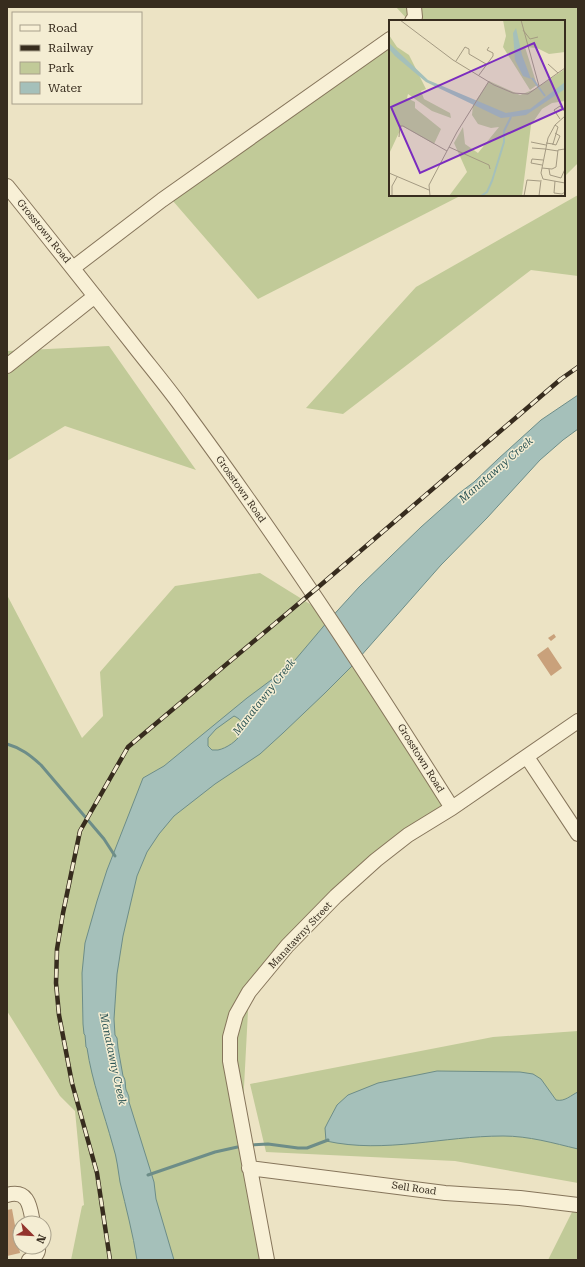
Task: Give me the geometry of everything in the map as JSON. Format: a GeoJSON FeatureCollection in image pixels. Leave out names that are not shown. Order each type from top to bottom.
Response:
{"type":"FeatureCollection","features":[{"type":"Feature","properties":{"kind":"street"},"geometry":{"type":"LineString","coordinates":[[413,20],[415,17],[414,7]]}},
{"type":"Feature","properties":{"kind":"street"},"geometry":{"type":"LineString","coordinates":[[73,268],[162,200],[389,41]]}},
{"type":"Feature","properties":{"kind":"street","name":"Grosstown Road"},"geometry":{"type":"LineString","coordinates":[[7,186],[180,404],[218,457],[365,671],[452,808]]}},
{"type":"Feature","properties":{"kind":"street"},"geometry":{"type":"LineString","coordinates":[[7,366],[95,296]]}},
{"type":"Feature","properties":{"kind":"street","name":"Manatawny Street"},"geometry":{"type":"LineString","coordinates":[[267,1260],[230,1061],[230,1037],[236,1015],[249,992],[288,946],[342,891],[376,860],[408,835],[452,808],[578,721]]}},
{"type":"Feature","properties":{"kind":"street"},"geometry":{"type":"LineString","coordinates":[[527,757],[578,834]]}},
{"type":"Feature","properties":{"kind":"street","name":"Sell Road"},"geometry":{"type":"LineString","coordinates":[[249,1168],[384,1184],[445,1193],[520,1198],[578,1205]]}},
{"type":"Feature","properties":{"kind":"street"},"geometry":{"type":"LineString","coordinates":[[7,1195],[13,1193],[22,1195],[27,1199],[32,1215]]}},
{"type":"Feature","properties":{"kind":"green space"},"geometry":{"type":"Polygon","coordinates":[[[396,7],[578,7],[578,163],[565,176],[565,20],[408,20],[396,7]]]}},
{"type":"Feature","properties":{"kind":"green space"},"geometry":{"type":"Polygon","coordinates":[[[389,37],[389,196],[460,196],[258,299],[166,193],[389,37]]]}},
{"type":"Feature","properties":{"kind":"green space"},"geometry":{"type":"Polygon","coordinates":[[[578,195],[578,276],[531,270],[343,414],[306,408],[416,287],[578,195]]]}},
{"type":"Feature","properties":{"kind":"green space"},"geometry":{"type":"Polygon","coordinates":[[[109,346],[196,470],[65,426],[7,461],[7,351],[109,346]]]}},
{"type":"Feature","properties":{"kind":"green space"},"geometry":{"type":"Polygon","coordinates":[[[260,573],[326,614],[452,808],[336,896],[249,992],[242,1125],[265,1260],[71,1260],[82,1206],[84,1205],[75,1111],[60,1096],[7,1011],[7,595],[82,738],[103,716],[100,672],[175,586],[260,573]]]}},
{"type":"Feature","properties":{"kind":"green space"},"geometry":{"type":"Polygon","coordinates":[[[578,1031],[578,1183],[455,1161],[266,1152],[250,1084],[493,1037],[578,1031]]]}},
{"type":"Feature","properties":{"kind":"green space"},"geometry":{"type":"Polygon","coordinates":[[[578,1200],[578,1260],[548,1260],[578,1200]]]}},
{"type":"Feature","properties":{"kind":"water","name":"Manatawny Creek"},"geometry":{"type":"Polygon","coordinates":[[[578,395],[578,429],[540,460],[487,518],[441,565],[352,666],[325,693],[260,754],[215,784],[174,816],[159,834],[147,852],[137,876],[123,936],[117,974],[114,1019],[115,1035],[117,1038],[129,1102],[154,1182],[156,1199],[174,1260],[137,1260],[120,1182],[116,1155],[95,1085],[86,1047],[83,1024],[82,973],[85,943],[97,901],[107,870],[143,778],[164,766],[247,698],[290,666],[359,587],[421,527],[458,494],[474,482],[541,420],[578,395]],[[234,716],[216,729],[208,738],[208,746],[212,750],[218,750],[235,741],[243,730],[243,725],[240,720],[234,716]]]}},
{"type":"Feature","properties":{"kind":"water"},"geometry":{"type":"Polygon","coordinates":[[[437,1071],[520,1072],[533,1074],[541,1079],[556,1100],[565,1099],[578,1092],[578,1149],[550,1142],[513,1136],[481,1137],[370,1146],[348,1145],[326,1141],[325,1128],[337,1105],[348,1095],[378,1083],[437,1071]]]}},
{"type":"Feature","properties":{"kind":"building"},"geometry":{"type":"Polygon","coordinates":[[[554,634],[556,637],[551,641],[548,638],[554,634]]]}},
{"type":"Feature","properties":{"kind":"building"},"geometry":{"type":"Polygon","coordinates":[[[548,647],[562,668],[551,676],[537,655],[548,647]]]}},
{"type":"Feature","properties":{"kind":"building"},"geometry":{"type":"Polygon","coordinates":[[[12,1209],[13,1215],[12,1255],[7,1256],[7,1210],[12,1209]]]}},
{"type":"Feature","properties":{"kind":"waterway"},"geometry":{"type":"LineString","coordinates":[[7,744],[25,752],[41,765],[104,839],[115,856]]}},
{"type":"Feature","properties":{"kind":"waterway"},"geometry":{"type":"LineString","coordinates":[[249,1145],[268,1144],[307,1148],[328,1140]]}},
{"type":"Feature","properties":{"kind":"waterway"},"geometry":{"type":"LineString","coordinates":[[148,1175],[215,1152],[242,1146]]}},
{"type":"Feature","properties":{"kind":"railway"},"geometry":{"type":"LineString","coordinates":[[110,1260],[97,1173],[72,1083],[59,1015],[56,983],[57,949],[80,831],[128,747],[316,589],[561,379],[578,367]]}}]}
